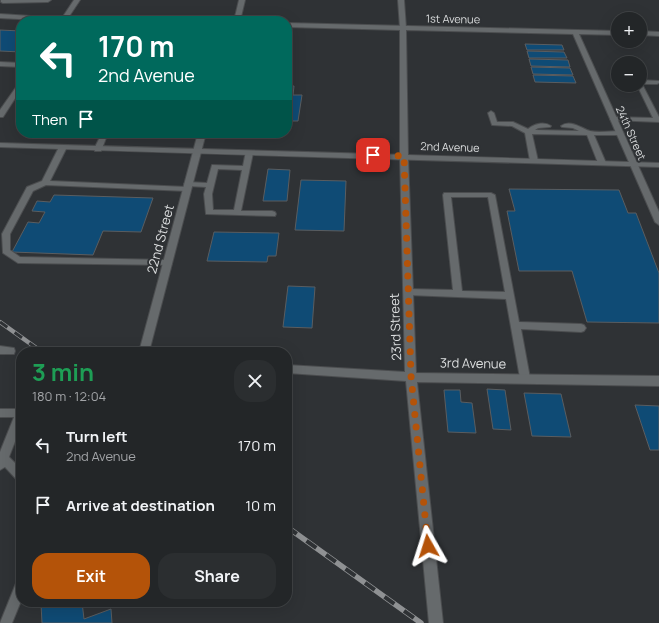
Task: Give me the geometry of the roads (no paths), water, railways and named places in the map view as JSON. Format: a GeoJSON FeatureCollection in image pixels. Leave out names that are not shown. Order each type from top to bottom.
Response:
{"type":"FeatureCollection","features":[{"type":"Feature","properties":{"kind":"street"},"geometry":{"type":"LineString","coordinates":[[66,16],[77,0]]}},
{"type":"Feature","properties":{"kind":"street"},"geometry":{"type":"LineString","coordinates":[[0,16],[16,17]]}},
{"type":"Feature","properties":{"kind":"street","name":"1st Avenue"},"geometry":{"type":"LineString","coordinates":[[292,25],[611,33]]}},
{"type":"Feature","properties":{"kind":"street","name":"23rd Street"},"geometry":{"type":"LineString","coordinates":[[403,28],[404,156],[411,376],[436,623]]}},
{"type":"Feature","properties":{"kind":"street","name":"24th Street"},"geometry":{"type":"LineString","coordinates":[[575,32],[659,222]]}},
{"type":"Feature","properties":{"kind":"street"},"geometry":{"type":"LineString","coordinates":[[647,33],[659,34]]}},
{"type":"Feature","properties":{"kind":"street"},"geometry":{"type":"LineString","coordinates":[[0,115],[16,91]]}},
{"type":"Feature","properties":{"kind":"street","name":"22nd Street"},"geometry":{"type":"LineString","coordinates":[[145,347],[200,138]]}},
{"type":"Feature","properties":{"kind":"street","name":"2nd Avenue"},"geometry":{"type":"LineString","coordinates":[[0,146],[404,156],[659,165]]}},
{"type":"Feature","properties":{"kind":"street","name":"3rd Avenue"},"geometry":{"type":"LineString","coordinates":[[292,369],[411,376],[659,381]]}},
{"type":"Feature","properties":{"kind":"lane"},"geometry":{"type":"LineString","coordinates":[[2,2],[48,0]]}},
{"type":"Feature","properties":{"kind":"lane"},"geometry":{"type":"LineString","coordinates":[[238,16],[242,0]]}},
{"type":"Feature","properties":{"kind":"lane"},"geometry":{"type":"LineString","coordinates":[[401,0],[403,28]]}},
{"type":"Feature","properties":{"kind":"lane"},"geometry":{"type":"LineString","coordinates":[[0,64],[16,65]]}},
{"type":"Feature","properties":{"kind":"lane"},"geometry":{"type":"LineString","coordinates":[[647,82],[657,82]]}},
{"type":"Feature","properties":{"kind":"lane"},"geometry":{"type":"LineString","coordinates":[[613,119],[658,122],[643,92]]}},
{"type":"Feature","properties":{"kind":"lane"},"geometry":{"type":"LineString","coordinates":[[491,113],[494,124],[513,124],[528,132],[619,133]]}},
{"type":"Feature","properties":{"kind":"lane"},"geometry":{"type":"LineString","coordinates":[[528,132],[536,126],[548,126]]}},
{"type":"Feature","properties":{"kind":"lane"},"geometry":{"type":"LineString","coordinates":[[564,126],[574,126],[590,133],[602,164]]}},
{"type":"Feature","properties":{"kind":"lane"},"geometry":{"type":"LineString","coordinates":[[528,132],[534,161]]}},
{"type":"Feature","properties":{"kind":"lane"},"geometry":{"type":"LineString","coordinates":[[98,149],[103,138]]}},
{"type":"Feature","properties":{"kind":"lane"},"geometry":{"type":"LineString","coordinates":[[45,183],[63,148]]}},
{"type":"Feature","properties":{"kind":"lane"},"geometry":{"type":"LineString","coordinates":[[237,213],[249,153]]}},
{"type":"Feature","properties":{"kind":"lane"},"geometry":{"type":"LineString","coordinates":[[246,168],[215,167],[209,212],[272,214]]}},
{"type":"Feature","properties":{"kind":"lane"},"geometry":{"type":"LineString","coordinates":[[234,181],[243,182]]}},
{"type":"Feature","properties":{"kind":"lane"},"geometry":{"type":"LineString","coordinates":[[168,263],[18,260],[6,251],[6,234],[30,189],[45,183],[187,187],[213,182]]}},
{"type":"Feature","properties":{"kind":"lane"},"geometry":{"type":"LineString","coordinates":[[232,195],[240,195]]}},
{"type":"Feature","properties":{"kind":"lane"},"geometry":{"type":"LineString","coordinates":[[458,294],[447,195],[491,195],[525,378]]}},
{"type":"Feature","properties":{"kind":"lane"},"geometry":{"type":"LineString","coordinates":[[408,292],[510,296]]}},
{"type":"Feature","properties":{"kind":"lane"},"geometry":{"type":"LineString","coordinates":[[515,325],[581,328]]}},
{"type":"Feature","properties":{"kind":"lane"},"geometry":{"type":"LineString","coordinates":[[0,413],[16,413]]}},
{"type":"Feature","properties":{"kind":"lane"},"geometry":{"type":"LineString","coordinates":[[16,425],[1,461],[16,472]]}},
{"type":"Feature","properties":{"kind":"lane"},"geometry":{"type":"LineString","coordinates":[[6,623],[16,598]]}},
{"type":"Feature","properties":{"kind":"railway"},"geometry":{"type":"LineString","coordinates":[[0,322],[35,347]]}},
{"type":"Feature","properties":{"kind":"railway"},"geometry":{"type":"LineString","coordinates":[[292,531],[421,623]]}}]}
